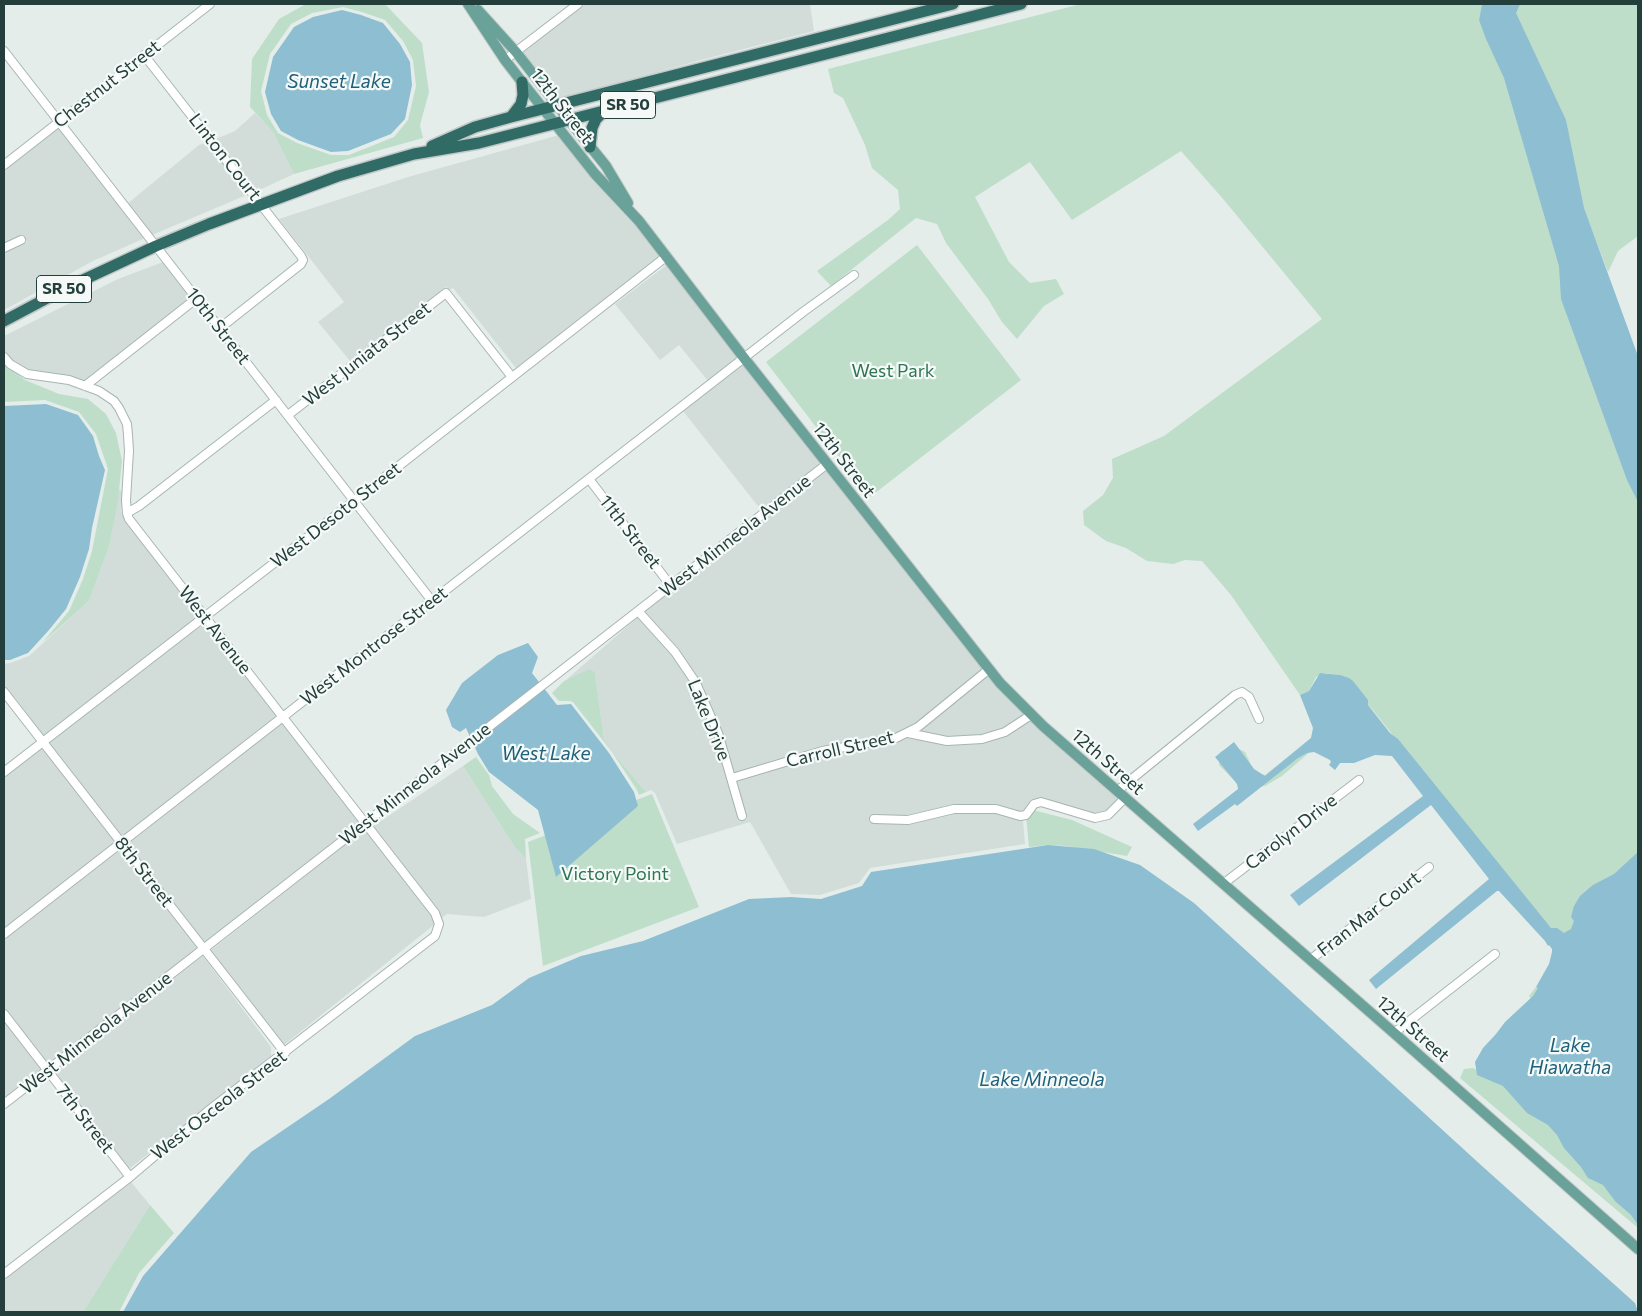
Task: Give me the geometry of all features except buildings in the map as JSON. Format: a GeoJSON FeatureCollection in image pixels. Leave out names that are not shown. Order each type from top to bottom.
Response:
{"type":"FeatureCollection","features":[{"type":"Feature","properties":{"kind":"highway","name":"SR 50"},"geometry":{"type":"LineString","coordinates":[[414,154],[475,128],[953,4]]}},
{"type":"Feature","properties":{"kind":"highway","name":"SR 50"},"geometry":{"type":"LineString","coordinates":[[4,321],[63,290],[156,246],[262,203],[338,176],[414,154],[479,143],[1021,4]]}},
{"type":"Feature","properties":{"kind":"highway"},"geometry":{"type":"LineString","coordinates":[[511,118],[521,104],[523,95],[522,82]]}},
{"type":"Feature","properties":{"kind":"highway"},"geometry":{"type":"LineString","coordinates":[[590,147],[592,128],[596,119],[604,111]]}},
{"type":"Feature","properties":{"kind":"main road","name":"12th Street"},"geometry":{"type":"LineString","coordinates":[[468,4],[505,60],[543,110],[595,174],[639,221],[667,256],[744,358],[988,670],[1032,715],[1638,1249]]}},
{"type":"Feature","properties":{"kind":"main road","name":"12th Street"},"geometry":{"type":"LineString","coordinates":[[472,4],[516,52],[606,166],[639,221]]}},
{"type":"Feature","properties":{"kind":"street","name":"Chestnut Street"},"geometry":{"type":"LineString","coordinates":[[4,165],[210,4]]}},
{"type":"Feature","properties":{"kind":"street"},"geometry":{"type":"LineString","coordinates":[[505,60],[578,4]]}},
{"type":"Feature","properties":{"kind":"street","name":"10th Street"},"geometry":{"type":"LineString","coordinates":[[4,52],[432,601]]}},
{"type":"Feature","properties":{"kind":"street","name":"Linton Court"},"geometry":{"type":"LineString","coordinates":[[144,54],[302,256],[301,264],[220,328]]}},
{"type":"Feature","properties":{"kind":"street"},"geometry":{"type":"LineString","coordinates":[[595,174],[606,166]]}},
{"type":"Feature","properties":{"kind":"street"},"geometry":{"type":"LineString","coordinates":[[4,248],[21,240]]}},
{"type":"Feature","properties":{"kind":"street","name":"West Desoto Street"},"geometry":{"type":"LineString","coordinates":[[4,772],[667,256]]}},
{"type":"Feature","properties":{"kind":"street","name":"West Montrose Street"},"geometry":{"type":"LineString","coordinates":[[4,934],[803,312],[854,275]]}},
{"type":"Feature","properties":{"kind":"street","name":"West Juniata Street"},"geometry":{"type":"LineString","coordinates":[[288,415],[446,292],[512,377]]}},
{"type":"Feature","properties":{"kind":"street"},"geometry":{"type":"LineString","coordinates":[[85,386],[197,298]]}},
{"type":"Feature","properties":{"kind":"street"},"geometry":{"type":"LineString","coordinates":[[4,357],[10,364],[27,374],[69,380],[106,394],[114,401],[127,424],[129,450],[126,490],[127,513]]}},
{"type":"Feature","properties":{"kind":"street","name":"West Juniata Street"},"geometry":{"type":"LineString","coordinates":[[127,513],[139,506],[276,400]]}},
{"type":"Feature","properties":{"kind":"street","name":"West Minneola Avenue"},"geometry":{"type":"LineString","coordinates":[[4,1104],[827,464]]}},
{"type":"Feature","properties":{"kind":"street","name":"11th Street"},"geometry":{"type":"LineString","coordinates":[[589,479],[671,586]]}},
{"type":"Feature","properties":{"kind":"street","name":"West Avenue"},"geometry":{"type":"LineString","coordinates":[[127,513],[136,528],[436,913],[439,924],[435,936]]}},
{"type":"Feature","properties":{"kind":"street","name":"Lake Drive"},"geometry":{"type":"LineString","coordinates":[[638,611],[675,652],[696,682],[718,733],[742,816]]}},
{"type":"Feature","properties":{"kind":"street","name":"Carroll Street"},"geometry":{"type":"LineString","coordinates":[[732,778],[822,751],[885,741],[908,733],[988,670]]}},
{"type":"Feature","properties":{"kind":"street","name":"8th Street"},"geometry":{"type":"LineString","coordinates":[[4,692],[285,1053]]}},
{"type":"Feature","properties":{"kind":"street"},"geometry":{"type":"LineString","coordinates":[[874,819],[908,820],[954,809],[996,809],[1020,816],[1026,815],[1034,804],[1041,802],[1095,818],[1108,815],[1121,794],[1235,695],[1242,692],[1249,697],[1259,719]]}},
{"type":"Feature","properties":{"kind":"street"},"geometry":{"type":"LineString","coordinates":[[908,733],[947,741],[982,739],[1005,732],[1032,715]]}},
{"type":"Feature","properties":{"kind":"street","name":"Carolyn Drive"},"geometry":{"type":"LineString","coordinates":[[1223,884],[1358,780]]}},
{"type":"Feature","properties":{"kind":"street","name":"Fran Mar Court"},"geometry":{"type":"LineString","coordinates":[[1310,960],[1429,867]]}},
{"type":"Feature","properties":{"kind":"street","name":"West Osceola Street"},"geometry":{"type":"LineString","coordinates":[[4,1274],[130,1177],[208,1111],[435,936]]}},
{"type":"Feature","properties":{"kind":"street"},"geometry":{"type":"LineString","coordinates":[[1394,1033],[1495,954]]}},
{"type":"Feature","properties":{"kind":"street","name":"7th Street"},"geometry":{"type":"LineString","coordinates":[[4,1014],[130,1177]]}},
{"type":"Feature","properties":{"kind":"shaded area"},"geometry":{"type":"Polygon","coordinates":[[[585,4],[810,4],[814,31],[701,60],[559,100],[522,53],[585,4]]]}},
{"type":"Feature","properties":{"kind":"shaded area"},"geometry":{"type":"Polygon","coordinates":[[[255,113],[273,132],[294,174],[257,191],[216,139],[235,131],[255,113]]]}},
{"type":"Feature","properties":{"kind":"shaded area"},"geometry":{"type":"Polygon","coordinates":[[[58,128],[145,238],[93,261],[4,310],[4,253],[27,242],[22,235],[4,243],[4,171],[58,128]]]}},
{"type":"Feature","properties":{"kind":"shaded area"},"geometry":{"type":"Polygon","coordinates":[[[559,135],[636,223],[661,255],[516,368],[453,288],[449,290],[446,287],[350,361],[318,322],[344,302],[279,219],[408,177],[559,135]]]}},
{"type":"Feature","properties":{"kind":"shaded area"},"geometry":{"type":"Polygon","coordinates":[[[208,142],[249,194],[152,235],[127,204],[199,145],[208,142]]]}},
{"type":"Feature","properties":{"kind":"shaded area"},"geometry":{"type":"Polygon","coordinates":[[[163,262],[191,298],[84,381],[69,376],[28,370],[13,361],[4,351],[4,336],[118,279],[163,262]]]}},
{"type":"Feature","properties":{"kind":"shaded area"},"geometry":{"type":"Polygon","coordinates":[[[668,264],[738,357],[708,381],[679,345],[660,360],[615,304],[668,264]]]}},
{"type":"Feature","properties":{"kind":"shaded area"},"geometry":{"type":"Polygon","coordinates":[[[743,364],[821,463],[761,510],[683,411],[743,364]]]}},
{"type":"Feature","properties":{"kind":"shaded area"},"geometry":{"type":"Polygon","coordinates":[[[826,470],[982,669],[916,723],[894,734],[820,746],[734,773],[722,732],[699,681],[679,649],[644,612],[826,470]]]}},
{"type":"Feature","properties":{"kind":"shaded area"},"geometry":{"type":"Polygon","coordinates":[[[119,489],[122,492],[121,511],[126,521],[199,616],[43,736],[17,700],[4,687],[4,664],[29,656],[89,601],[109,547],[119,489]]]}},
{"type":"Feature","properties":{"kind":"shaded area"},"geometry":{"type":"Polygon","coordinates":[[[638,617],[672,654],[692,684],[714,734],[739,821],[747,819],[737,781],[823,755],[886,745],[908,738],[947,745],[983,743],[1007,736],[1031,721],[1117,797],[1117,800],[1106,811],[1094,814],[1040,798],[1030,800],[1023,811],[1019,812],[995,804],[953,805],[907,815],[870,815],[870,823],[908,824],[955,813],[996,813],[1023,820],[1025,844],[870,868],[859,883],[820,895],[791,894],[750,822],[677,844],[655,793],[651,790],[646,792],[604,739],[595,673],[566,680],[638,617]]]}},
{"type":"Feature","properties":{"kind":"shaded area"},"geometry":{"type":"Polygon","coordinates":[[[205,623],[277,715],[122,837],[48,743],[205,623]]]}},
{"type":"Feature","properties":{"kind":"shaded area"},"geometry":{"type":"Polygon","coordinates":[[[988,676],[1025,714],[1003,728],[980,735],[947,737],[919,732],[988,676]]]}},
{"type":"Feature","properties":{"kind":"shaded area"},"geometry":{"type":"Polygon","coordinates":[[[282,723],[360,821],[204,943],[128,844],[282,723]]]}},
{"type":"Feature","properties":{"kind":"shaded area"},"geometry":{"type":"Polygon","coordinates":[[[42,747],[116,842],[4,928],[4,777],[42,747]]]}},
{"type":"Feature","properties":{"kind":"shaded area"},"geometry":{"type":"Polygon","coordinates":[[[463,766],[514,846],[526,859],[531,899],[484,917],[447,914],[442,918],[438,910],[372,824],[375,825],[463,766]]]}},
{"type":"Feature","properties":{"kind":"shaded area"},"geometry":{"type":"Polygon","coordinates":[[[366,828],[432,915],[435,924],[284,1045],[210,951],[366,828]]]}},
{"type":"Feature","properties":{"kind":"shaded area"},"geometry":{"type":"Polygon","coordinates":[[[121,849],[198,948],[47,1064],[4,1008],[4,940],[121,849]]]}},
{"type":"Feature","properties":{"kind":"shaded area"},"geometry":{"type":"Polygon","coordinates":[[[203,956],[271,1047],[271,1056],[129,1169],[53,1071],[203,956]]]}},
{"type":"Feature","properties":{"kind":"shaded area"},"geometry":{"type":"Polygon","coordinates":[[[4,1021],[41,1069],[4,1098],[4,1021]]]}},
{"type":"Feature","properties":{"kind":"shaded area"},"geometry":{"type":"Polygon","coordinates":[[[131,1182],[150,1205],[83,1312],[4,1312],[4,1280],[131,1182]]]}},
{"type":"Feature","properties":{"kind":"green space"},"geometry":{"type":"Polygon","coordinates":[[[306,4],[385,4],[422,43],[429,92],[420,125],[423,138],[294,174],[273,132],[250,107],[252,59],[279,19],[306,4]],[[343,7],[312,13],[291,24],[270,54],[261,91],[267,115],[278,133],[297,143],[331,155],[349,155],[394,137],[408,120],[416,86],[413,60],[403,41],[385,20],[343,7]]]}},
{"type":"Feature","properties":{"kind":"green space"},"geometry":{"type":"Polygon","coordinates":[[[1081,4],[1482,4],[1479,20],[1503,59],[1638,458],[1638,879],[1575,934],[1560,935],[1539,918],[1372,709],[1340,675],[1324,673],[1316,677],[1309,691],[1300,695],[1231,595],[1202,561],[1185,560],[1173,564],[1147,561],[1126,548],[1106,541],[1084,525],[1083,511],[1103,495],[1113,478],[1112,459],[1164,436],[1322,319],[1181,151],[1072,220],[1030,162],[975,197],[1009,262],[1030,283],[1056,279],[1064,294],[1044,306],[1017,339],[1002,322],[988,299],[946,243],[937,224],[916,218],[831,286],[817,271],[888,220],[900,209],[898,190],[872,168],[865,145],[843,98],[834,93],[828,69],[1081,4]]]}},
{"type":"Feature","properties":{"kind":"green space"},"geometry":{"type":"Polygon","coordinates":[[[1505,4],[1638,4],[1638,236],[1618,251],[1608,272],[1505,4]]]}},
{"type":"Feature","properties":{"kind":"green space","name":"West Park"},"geometry":{"type":"Polygon","coordinates":[[[917,245],[1021,380],[870,497],[766,362],[917,245]]]}},
{"type":"Feature","properties":{"kind":"green space"},"geometry":{"type":"Polygon","coordinates":[[[4,363],[25,380],[59,394],[88,399],[106,414],[116,433],[122,461],[118,501],[109,547],[89,601],[42,643],[69,611],[83,579],[92,551],[108,469],[96,434],[79,412],[45,400],[4,402],[4,363]]]}},
{"type":"Feature","properties":{"kind":"green space"},"geometry":{"type":"Polygon","coordinates":[[[590,669],[595,673],[604,739],[646,792],[639,795],[612,752],[573,702],[559,701],[552,693],[564,681],[590,669]]]}},
{"type":"Feature","properties":{"kind":"green space"},"geometry":{"type":"Polygon","coordinates":[[[1311,738],[1311,751],[1282,776],[1265,786],[1248,788],[1232,778],[1219,765],[1220,752],[1229,748],[1237,748],[1245,752],[1255,773],[1265,775],[1311,738]]]}},
{"type":"Feature","properties":{"kind":"green space"},"geometry":{"type":"Polygon","coordinates":[[[476,757],[489,775],[492,786],[513,814],[540,833],[525,839],[526,859],[514,846],[463,766],[476,757]]]}},
{"type":"Feature","properties":{"kind":"green space","name":"Victory Point"},"geometry":{"type":"Polygon","coordinates":[[[652,794],[699,907],[543,966],[528,842],[652,794]]]}},
{"type":"Feature","properties":{"kind":"green space"},"geometry":{"type":"Polygon","coordinates":[[[1029,809],[1072,820],[1132,847],[1127,856],[1066,846],[1029,847],[1026,815],[1029,809]]]}},
{"type":"Feature","properties":{"kind":"green space"},"geometry":{"type":"Polygon","coordinates":[[[1536,987],[1543,989],[1638,1211],[1638,1228],[1460,1078],[1464,1069],[1473,1068],[1482,1072],[1534,1004],[1529,996],[1536,987]]]}},
{"type":"Feature","properties":{"kind":"green space"},"geometry":{"type":"Polygon","coordinates":[[[150,1205],[174,1233],[139,1273],[119,1312],[83,1312],[150,1205]]]}},
{"type":"Feature","properties":{"kind":"water"},"geometry":{"type":"Polygon","coordinates":[[[1482,4],[1520,4],[1516,13],[1566,120],[1584,208],[1638,356],[1638,502],[1627,480],[1561,299],[1559,266],[1504,78],[1479,20],[1482,4]]]}},
{"type":"Feature","properties":{"kind":"water","name":"Sunset Lake"},"geometry":{"type":"Polygon","coordinates":[[[342,10],[383,23],[400,44],[410,62],[412,85],[405,119],[391,134],[348,151],[331,152],[298,140],[281,131],[271,114],[265,92],[273,57],[294,27],[313,17],[342,10]]]}},
{"type":"Feature","properties":{"kind":"water"},"geometry":{"type":"Polygon","coordinates":[[[46,404],[78,415],[93,436],[105,470],[89,549],[80,577],[66,609],[28,653],[10,660],[4,660],[4,406],[46,404]]]}},
{"type":"Feature","properties":{"kind":"water","name":"West Lake"},"geometry":{"type":"Polygon","coordinates":[[[528,643],[538,657],[532,673],[557,705],[571,704],[609,753],[634,792],[638,806],[556,877],[538,810],[489,772],[466,728],[460,732],[452,727],[446,710],[462,683],[498,655],[528,643]]]}},
{"type":"Feature","properties":{"kind":"water","name":"Lake Hiawatha"},"geometry":{"type":"Polygon","coordinates":[[[1320,673],[1340,675],[1353,681],[1368,700],[1368,705],[1390,733],[1398,739],[1551,928],[1557,928],[1564,933],[1571,929],[1574,921],[1571,917],[1574,906],[1580,896],[1593,885],[1614,874],[1638,852],[1638,1225],[1631,1215],[1615,1201],[1603,1185],[1588,1178],[1548,1125],[1527,1113],[1503,1086],[1477,1075],[1475,1062],[1483,1048],[1505,1022],[1533,996],[1549,964],[1552,952],[1549,945],[1499,891],[1376,989],[1369,980],[1489,879],[1431,805],[1299,906],[1290,895],[1423,796],[1392,756],[1375,755],[1354,763],[1340,763],[1335,770],[1329,765],[1330,760],[1314,752],[1307,753],[1237,806],[1235,804],[1198,831],[1193,824],[1238,789],[1237,784],[1215,757],[1234,742],[1254,769],[1265,776],[1311,738],[1313,728],[1300,695],[1309,691],[1320,673]]]}},
{"type":"Feature","properties":{"kind":"water","name":"Lake Minneola"},"geometry":{"type":"Polygon","coordinates":[[[1048,845],[1094,849],[1140,865],[1194,903],[1635,1303],[1638,1312],[123,1312],[143,1276],[251,1152],[329,1099],[415,1036],[492,1005],[529,978],[581,956],[643,941],[749,899],[791,897],[821,899],[862,886],[871,872],[1048,845]]]}}]}
